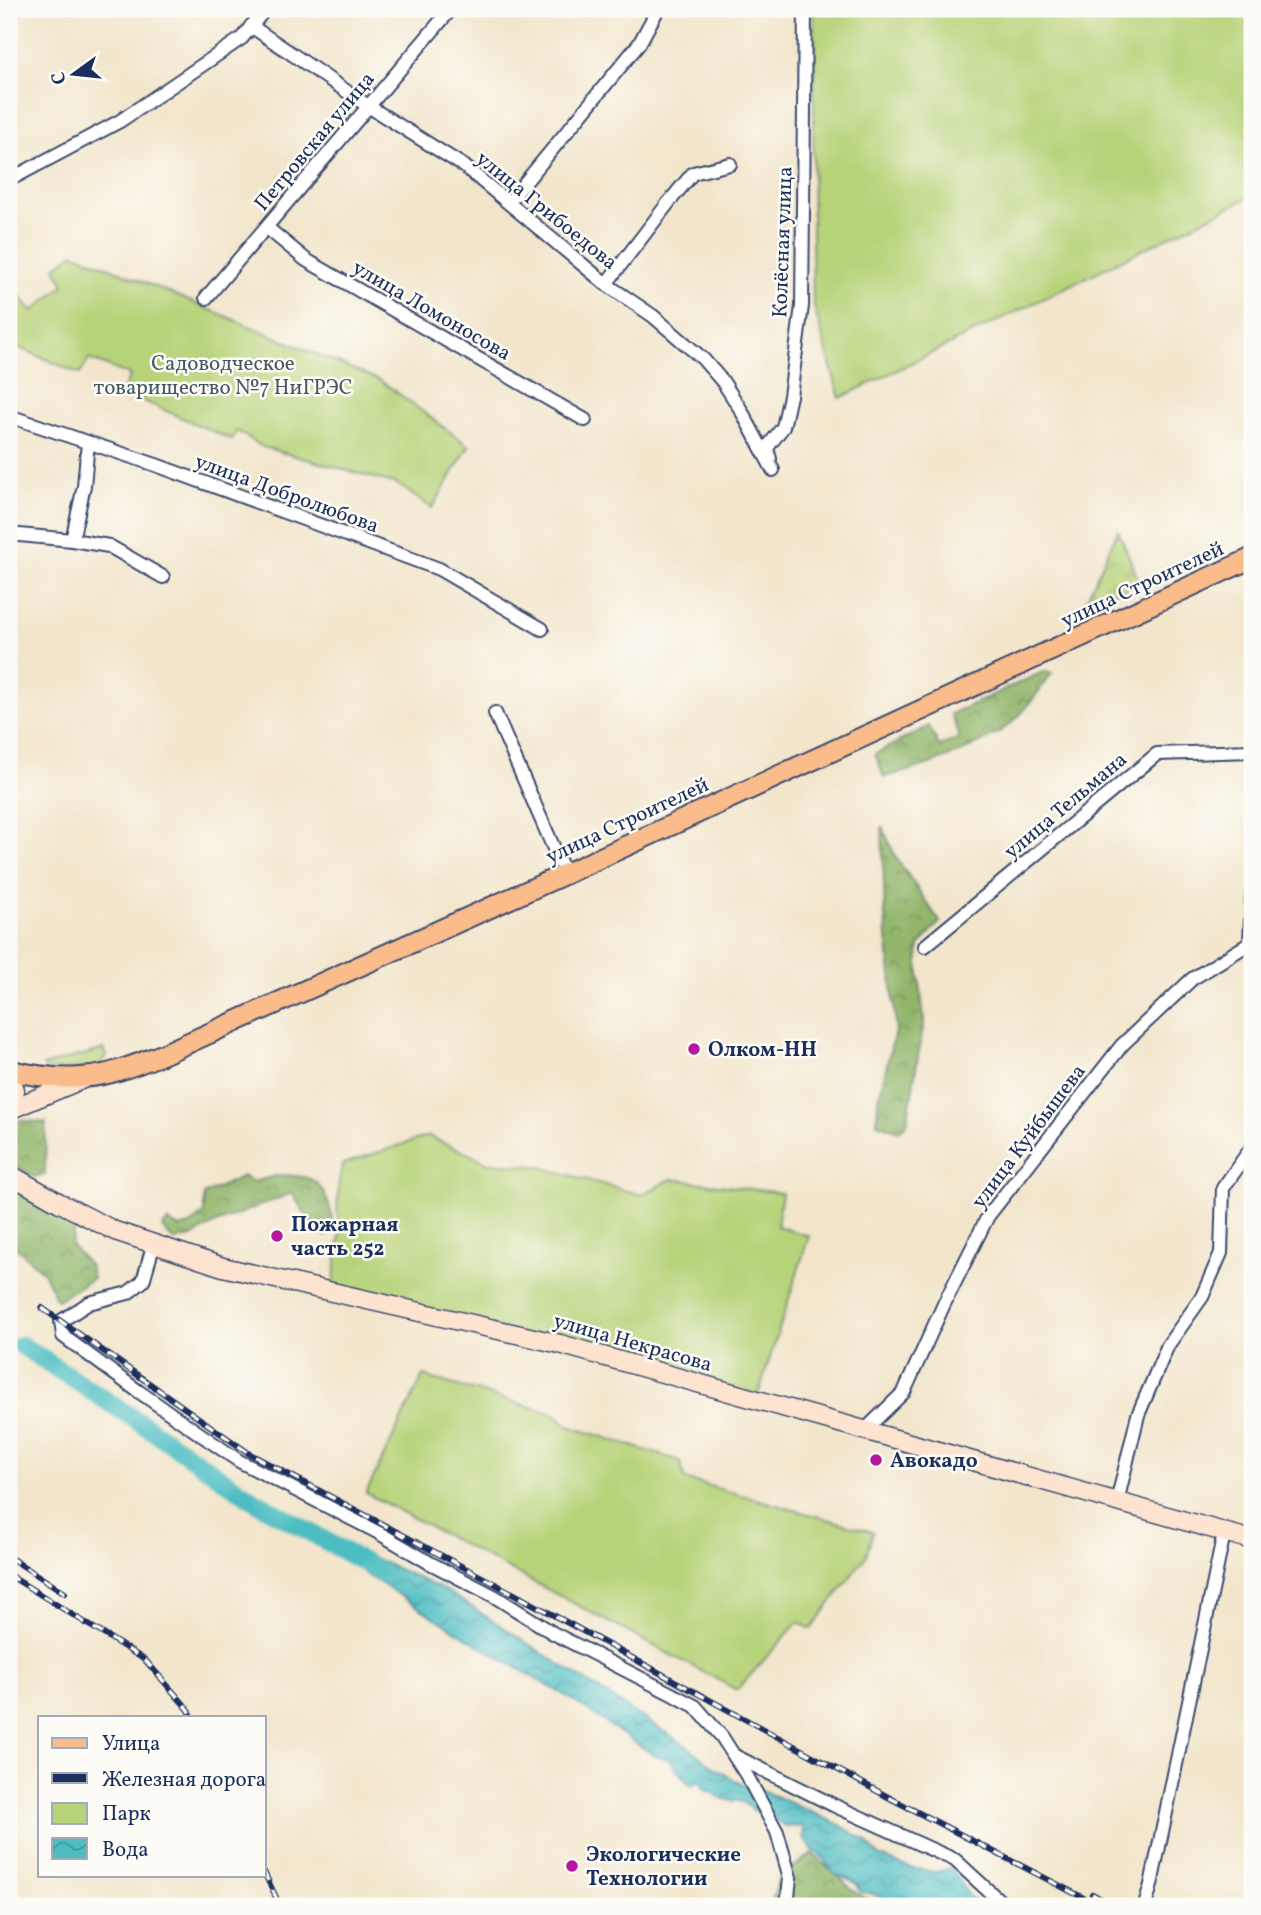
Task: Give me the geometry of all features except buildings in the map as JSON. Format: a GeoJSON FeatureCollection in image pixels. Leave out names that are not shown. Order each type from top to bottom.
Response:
{"type":"FeatureCollection","features":[{"type":"Feature","properties":{"kind":"main road","name":"улица Строителей"},"geometry":{"type":"LineString","coordinates":[[9,1070],[46,1077],[87,1077],[125,1068],[161,1055],[565,874],[1252,558]]}},
{"type":"Feature","properties":{"kind":"street"},"geometry":{"type":"LineString","coordinates":[[9,180],[120,121],[242,38],[265,9]]}},
{"type":"Feature","properties":{"kind":"street","name":"Петровская улица"},"geometry":{"type":"LineString","coordinates":[[206,298],[451,9]]}},
{"type":"Feature","properties":{"kind":"street"},"geometry":{"type":"LineString","coordinates":[[509,202],[639,44],[658,9]]}},
{"type":"Feature","properties":{"kind":"street","name":"Колёсная улица"},"geometry":{"type":"LineString","coordinates":[[773,470],[767,448],[783,427],[790,396],[802,306],[805,9]]}},
{"type":"Feature","properties":{"kind":"street","name":"улица Грибоедова"},"geometry":{"type":"LineString","coordinates":[[251,26],[464,166],[606,284],[653,316],[703,359],[723,382],[773,470]]}},
{"type":"Feature","properties":{"kind":"street"},"geometry":{"type":"LineString","coordinates":[[606,284],[693,173],[730,164]]}},
{"type":"Feature","properties":{"kind":"street","name":"улица Ломоносова"},"geometry":{"type":"LineString","coordinates":[[266,227],[306,260],[585,420]]}},
{"type":"Feature","properties":{"kind":"street","name":"улица Добролюбова"},"geometry":{"type":"LineString","coordinates":[[9,416],[156,465],[439,569],[542,629]]}},
{"type":"Feature","properties":{"kind":"street"},"geometry":{"type":"LineString","coordinates":[[72,540],[84,486],[88,442]]}},
{"type":"Feature","properties":{"kind":"street"},"geometry":{"type":"LineString","coordinates":[[9,534],[109,546],[163,577]]}},
{"type":"Feature","properties":{"kind":"street"},"geometry":{"type":"LineString","coordinates":[[495,713],[565,874]]}},
{"type":"Feature","properties":{"kind":"street","name":"улица Тельмана"},"geometry":{"type":"LineString","coordinates":[[925,946],[1157,754],[1252,751]]}},
{"type":"Feature","properties":{"kind":"street"},"geometry":{"type":"LineString","coordinates":[[1251,942],[1252,894]]}},
{"type":"Feature","properties":{"kind":"street","name":"улица Куйбышева"},"geometry":{"type":"LineString","coordinates":[[864,1431],[904,1392],[988,1216],[1114,1055],[1192,979],[1251,942]]}},
{"type":"Feature","properties":{"kind":"street"},"geometry":{"type":"LineString","coordinates":[[9,1070],[15,1090],[9,1107]]}},
{"type":"Feature","properties":{"kind":"street"},"geometry":{"type":"LineString","coordinates":[[9,1107],[87,1077]]}},
{"type":"Feature","properties":{"kind":"street"},"geometry":{"type":"LineString","coordinates":[[1117,1502],[1138,1415],[1168,1345],[1202,1297],[1221,1253],[1223,1188],[1252,1147]]}},
{"type":"Feature","properties":{"kind":"street","name":"улица Некрасова"},"geometry":{"type":"LineString","coordinates":[[9,1174],[115,1231],[223,1267],[560,1344],[1252,1540]]}},
{"type":"Feature","properties":{"kind":"street"},"geometry":{"type":"LineString","coordinates":[[154,1243],[143,1281],[128,1293],[89,1303],[61,1321],[63,1336],[239,1461],[494,1596],[552,1633],[695,1706],[722,1737],[777,1832],[790,1878],[787,1906]]}},
{"type":"Feature","properties":{"kind":"street"},"geometry":{"type":"LineString","coordinates":[[1145,1906],[1224,1533]]}},
{"type":"Feature","properties":{"kind":"street"},"geometry":{"type":"LineString","coordinates":[[734,1756],[833,1805],[955,1860],[1005,1906]]}},
{"type":"Feature","properties":{"kind":"green space"},"geometry":{"type":"Polygon","coordinates":[[[813,9],[1252,9],[1252,196],[840,398],[813,303],[813,9]]]}},
{"type":"Feature","properties":{"kind":"green space","name":"Садоводческое товарищество №7 НиГРЭС"},"geometry":{"type":"Polygon","coordinates":[[[74,253],[381,381],[469,446],[432,508],[397,484],[263,447],[237,431],[232,440],[123,392],[130,375],[89,359],[80,374],[15,346],[9,354],[9,285],[33,311],[64,285],[55,267],[74,253]]]}},
{"type":"Feature","properties":{"kind":"green space"},"geometry":{"type":"Polygon","coordinates":[[[1118,530],[1140,584],[1085,602],[1118,530]]]}},
{"type":"Feature","properties":{"kind":"green space"},"geometry":{"type":"Polygon","coordinates":[[[1045,671],[1052,673],[1016,718],[998,733],[950,756],[884,777],[875,754],[929,726],[939,746],[958,739],[951,714],[1045,671]]]}},
{"type":"Feature","properties":{"kind":"green space"},"geometry":{"type":"Polygon","coordinates":[[[882,826],[895,856],[940,922],[919,946],[918,964],[924,1021],[907,1123],[899,1131],[877,1123],[878,1102],[896,1027],[885,916],[882,826]]]}},
{"type":"Feature","properties":{"kind":"green space"},"geometry":{"type":"Polygon","coordinates":[[[104,1049],[106,1057],[97,1067],[48,1070],[43,1066],[104,1049]]]}},
{"type":"Feature","properties":{"kind":"green space"},"geometry":{"type":"Polygon","coordinates":[[[20,1120],[46,1123],[45,1174],[34,1177],[17,1167],[10,1159],[9,1129],[20,1120]]]}},
{"type":"Feature","properties":{"kind":"green space"},"geometry":{"type":"Polygon","coordinates":[[[428,1136],[489,1163],[537,1166],[641,1195],[671,1179],[782,1193],[777,1226],[809,1236],[758,1395],[333,1286],[341,1228],[337,1214],[343,1164],[428,1136]]]}},
{"type":"Feature","properties":{"kind":"green space"},"geometry":{"type":"Polygon","coordinates":[[[280,1175],[307,1178],[319,1186],[328,1204],[335,1230],[326,1236],[316,1231],[292,1193],[216,1223],[191,1237],[174,1241],[162,1228],[168,1221],[179,1228],[190,1225],[204,1213],[204,1195],[243,1176],[252,1182],[280,1175]]]}},
{"type":"Feature","properties":{"kind":"green space"},"geometry":{"type":"Polygon","coordinates":[[[9,1184],[75,1224],[71,1245],[89,1265],[93,1278],[57,1300],[43,1272],[9,1241],[9,1184]]]}},
{"type":"Feature","properties":{"kind":"green space"},"geometry":{"type":"Polygon","coordinates":[[[423,1376],[555,1414],[568,1426],[680,1461],[684,1479],[873,1532],[866,1556],[811,1629],[798,1622],[737,1690],[366,1493],[423,1376]]]}},
{"type":"Feature","properties":{"kind":"green space"},"geometry":{"type":"Polygon","coordinates":[[[812,1853],[857,1894],[881,1906],[770,1906],[779,1878],[812,1853]]]}},
{"type":"Feature","properties":{"kind":"water"},"geometry":{"type":"Polygon","coordinates":[[[365,1554],[448,1592],[745,1786],[773,1795],[840,1825],[866,1841],[879,1856],[910,1868],[936,1872],[952,1868],[968,1895],[981,1906],[893,1906],[878,1896],[860,1892],[856,1883],[834,1874],[824,1859],[812,1849],[803,1837],[804,1827],[785,1826],[756,1812],[743,1802],[723,1799],[705,1789],[699,1781],[691,1786],[671,1760],[655,1756],[569,1698],[364,1573],[357,1565],[365,1554]]]}},
{"type":"Feature","properties":{"kind":"waterway"},"geometry":{"type":"LineString","coordinates":[[21,1345],[255,1501],[381,1572]]}},
{"type":"Feature","properties":{"kind":"railway"},"geometry":{"type":"LineString","coordinates":[[42,1308],[250,1454],[890,1798],[1099,1906]]}},
{"type":"Feature","properties":{"kind":"railway"},"geometry":{"type":"LineString","coordinates":[[9,1557],[65,1593]]}},
{"type":"Feature","properties":{"kind":"railway"},"geometry":{"type":"LineString","coordinates":[[9,1575],[145,1660],[192,1716]]}},
{"type":"Feature","properties":{"kind":"railway"},"geometry":{"type":"LineString","coordinates":[[266,1876],[280,1906]]}},
{"type":"Feature","properties":{"kind":"railway"},"geometry":{"type":"LineString","coordinates":[[1092,1894],[1114,1906]]}},
{"type":"Feature","properties":{"kind":"place","name":"Олком-НН"},"geometry":{"type":"Point","coordinates":[694,1049]}},
{"type":"Feature","properties":{"kind":"place","name":"Пожарная часть 252"},"geometry":{"type":"Point","coordinates":[277,1236]}},
{"type":"Feature","properties":{"kind":"place","name":"Авокадо"},"geometry":{"type":"Point","coordinates":[876,1460]}},
{"type":"Feature","properties":{"kind":"place","name":"Экологические Технологии"},"geometry":{"type":"Point","coordinates":[572,1866]}}]}
